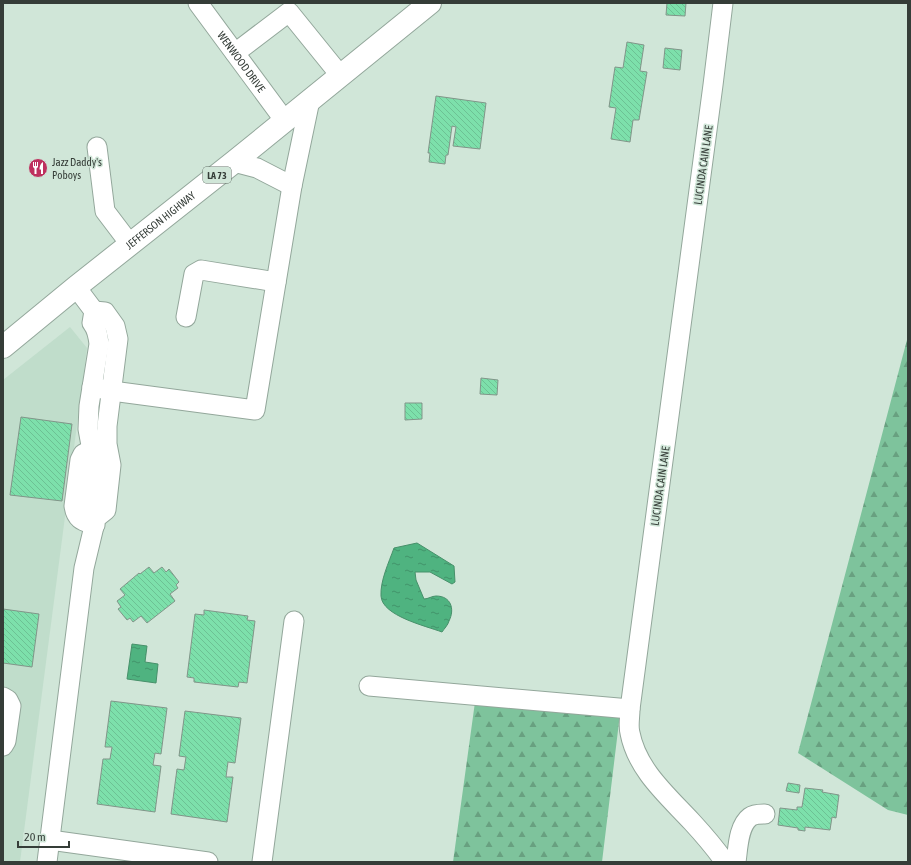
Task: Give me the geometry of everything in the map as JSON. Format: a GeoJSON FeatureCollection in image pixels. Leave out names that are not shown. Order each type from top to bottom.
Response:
{"type":"FeatureCollection","features":[{"type":"Feature","properties":{"kind":"main road","name":"JEFFERSON HIGHWAY"},"geometry":{"type":"LineString","coordinates":[[3,347],[285,121],[428,4]]}},
{"type":"Feature","properties":{"kind":"street","name":"WENWOOD DRIVE"},"geometry":{"type":"LineString","coordinates":[[198,3],[285,121]]}},
{"type":"Feature","properties":{"kind":"street","name":"LUCINDA CAIN LANE"},"geometry":{"type":"LineString","coordinates":[[723,3],[630,709],[629,732],[642,765],[714,847],[725,862]]}},
{"type":"Feature","properties":{"kind":"street"},"geometry":{"type":"LineString","coordinates":[[235,53],[290,12],[340,75]]}},
{"type":"Feature","properties":{"kind":"street"},"geometry":{"type":"LineString","coordinates":[[92,387],[255,410],[292,186],[310,100]]}},
{"type":"Feature","properties":{"kind":"street"},"geometry":{"type":"LineString","coordinates":[[98,147],[105,211],[130,244]]}},
{"type":"Feature","properties":{"kind":"street"},"geometry":{"type":"LineString","coordinates":[[234,162],[257,168],[292,186]]}},
{"type":"Feature","properties":{"kind":"street"},"geometry":{"type":"LineString","coordinates":[[186,317],[194,274],[201,270],[276,282]]}},
{"type":"Feature","properties":{"kind":"street"},"geometry":{"type":"LineString","coordinates":[[76,287],[94,312],[92,323],[96,328],[99,344],[89,406],[88,429],[95,467],[90,509],[95,522]]}},
{"type":"Feature","properties":{"kind":"street"},"geometry":{"type":"LineString","coordinates":[[47,862],[84,568],[95,522],[106,510],[111,465],[107,444],[107,426],[118,339],[115,326],[105,312],[94,312]]}},
{"type":"Feature","properties":{"kind":"street"},"geometry":{"type":"LineString","coordinates":[[262,862],[294,621]]}},
{"type":"Feature","properties":{"kind":"street"},"geometry":{"type":"LineString","coordinates":[[369,686],[630,709]]}},
{"type":"Feature","properties":{"kind":"street"},"geometry":{"type":"LineString","coordinates":[[3,697],[8,700],[11,706],[6,741],[3,746]]}},
{"type":"Feature","properties":{"kind":"street"},"geometry":{"type":"LineString","coordinates":[[736,862],[739,838],[745,824],[750,817],[758,814],[765,814]]}},
{"type":"Feature","properties":{"kind":"street"},"geometry":{"type":"LineString","coordinates":[[50,840],[208,862]]}},
{"type":"Feature","properties":{"kind":"shaded area"},"geometry":{"type":"Polygon","coordinates":[[[70,327],[87,348],[20,862],[3,862],[3,380],[70,327]]]}},
{"type":"Feature","properties":{"kind":"green space"},"geometry":{"type":"Polygon","coordinates":[[[908,336],[908,815],[888,810],[798,753],[908,336]]]}},
{"type":"Feature","properties":{"kind":"green space"},"geometry":{"type":"Polygon","coordinates":[[[475,702],[620,714],[602,862],[453,862],[475,702]]]}},
{"type":"Feature","properties":{"kind":"water"},"geometry":{"type":"Polygon","coordinates":[[[417,543],[454,566],[455,582],[452,584],[430,572],[415,572],[416,580],[424,599],[434,596],[441,597],[445,598],[450,604],[452,612],[451,616],[448,624],[442,632],[397,615],[383,603],[381,596],[383,578],[394,548],[417,543]]]}},
{"type":"Feature","properties":{"kind":"water"},"geometry":{"type":"Polygon","coordinates":[[[132,644],[147,646],[145,662],[158,664],[156,683],[127,679],[132,644]]]}},
{"type":"Feature","properties":{"kind":"building"},"geometry":{"type":"Polygon","coordinates":[[[667,3],[686,3],[685,16],[666,15],[667,3]]]}},
{"type":"Feature","properties":{"kind":"building"},"geometry":{"type":"Polygon","coordinates":[[[627,42],[644,45],[640,71],[647,72],[639,120],[633,120],[630,142],[611,139],[616,108],[609,107],[615,67],[623,68],[627,42]]]}},
{"type":"Feature","properties":{"kind":"building"},"geometry":{"type":"Polygon","coordinates":[[[665,48],[682,50],[680,70],[663,68],[665,48]]]}},
{"type":"Feature","properties":{"kind":"building"},"geometry":{"type":"Polygon","coordinates":[[[436,96],[486,103],[480,149],[453,146],[456,127],[452,126],[448,155],[446,155],[445,164],[429,162],[430,153],[428,153],[436,96]]]}},
{"type":"Feature","properties":{"kind":"building"},"geometry":{"type":"Polygon","coordinates":[[[481,378],[498,380],[497,395],[480,394],[481,378]]]}},
{"type":"Feature","properties":{"kind":"building"},"geometry":{"type":"Polygon","coordinates":[[[405,403],[422,403],[422,419],[405,420],[405,403]]]}},
{"type":"Feature","properties":{"kind":"building"},"geometry":{"type":"Polygon","coordinates":[[[21,417],[72,424],[62,501],[10,495],[21,417]]]}},
{"type":"Feature","properties":{"kind":"building"},"geometry":{"type":"Polygon","coordinates":[[[149,567],[154,573],[162,567],[166,572],[169,569],[179,582],[176,585],[178,588],[170,594],[175,601],[147,623],[141,616],[133,622],[130,618],[127,620],[118,609],[121,607],[117,601],[125,595],[120,589],[139,573],[140,574],[149,567]]]}},
{"type":"Feature","properties":{"kind":"building"},"geometry":{"type":"Polygon","coordinates":[[[3,609],[39,614],[32,667],[3,663],[3,609]]]}},
{"type":"Feature","properties":{"kind":"building"},"geometry":{"type":"Polygon","coordinates":[[[204,610],[248,616],[247,620],[255,621],[247,683],[239,682],[238,687],[194,682],[194,678],[187,677],[195,614],[204,615],[204,610]]]}},
{"type":"Feature","properties":{"kind":"building"},"geometry":{"type":"Polygon","coordinates":[[[111,701],[167,708],[161,754],[155,753],[153,765],[161,766],[155,812],[97,804],[103,759],[110,759],[112,747],[105,747],[111,701]]]}},
{"type":"Feature","properties":{"kind":"building"},"geometry":{"type":"Polygon","coordinates":[[[185,711],[241,718],[235,763],[228,762],[226,777],[233,777],[227,822],[171,814],[177,769],[184,770],[186,757],[179,756],[185,711]]]}},
{"type":"Feature","properties":{"kind":"building"},"geometry":{"type":"Polygon","coordinates":[[[788,783],[800,785],[799,793],[786,791],[788,783]]]}},
{"type":"Feature","properties":{"kind":"building"},"geometry":{"type":"Polygon","coordinates":[[[805,788],[823,790],[822,792],[839,795],[836,818],[832,817],[830,830],[805,827],[805,831],[798,830],[798,828],[778,825],[780,808],[797,810],[797,807],[802,807],[805,788]]]}},
{"type":"Feature","properties":{"kind":"place","name":"Jazz Daddy's Poboys"},"geometry":{"type":"Point","coordinates":[38,168]}}]}
